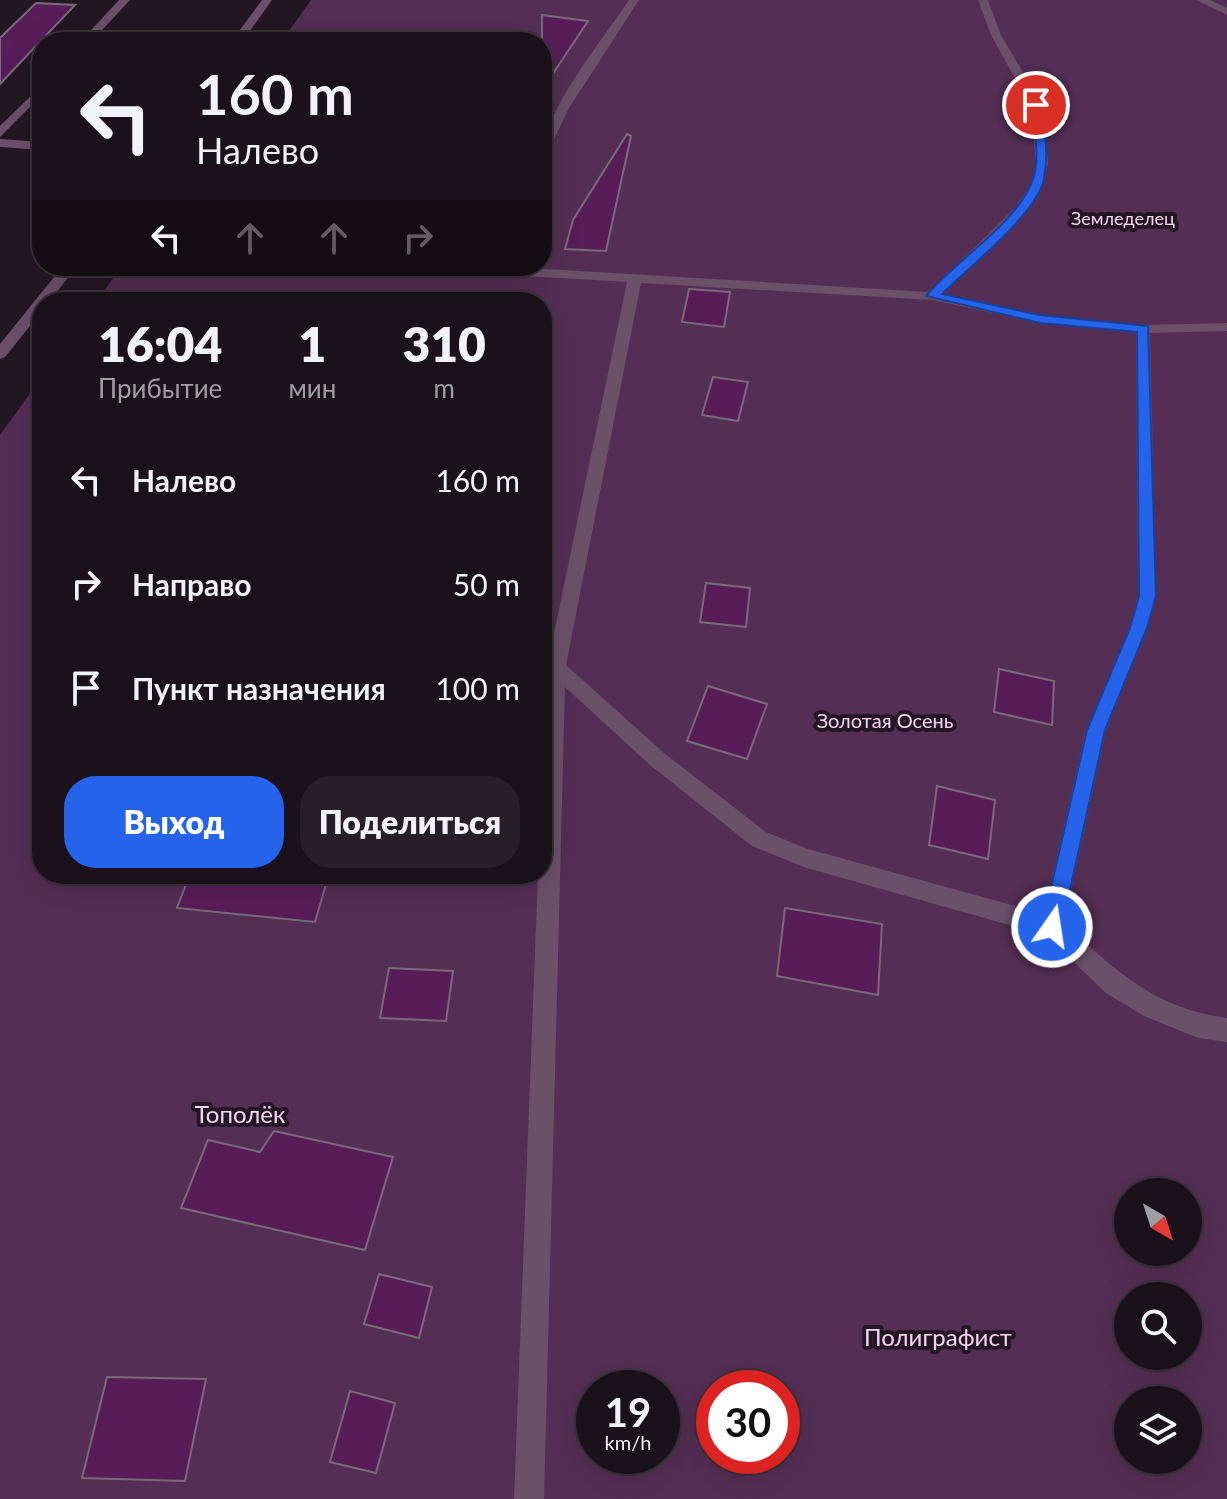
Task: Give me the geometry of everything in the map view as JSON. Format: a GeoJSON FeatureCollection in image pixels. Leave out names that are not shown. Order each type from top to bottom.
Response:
{"type":"FeatureCollection","features":[{"type":"Feature","properties":{"kind":"street"},"geometry":{"type":"LineString","coordinates":[[95,32],[125,0]]}},
{"type":"Feature","properties":{"kind":"street"},"geometry":{"type":"LineString","coordinates":[[243,32],[267,0]]}},
{"type":"Feature","properties":{"kind":"street"},"geometry":{"type":"LineString","coordinates":[[552,131],[563,108],[634,0]]}},
{"type":"Feature","properties":{"kind":"street"},"geometry":{"type":"LineString","coordinates":[[933,296],[1021,209],[1038,182],[1042,163],[1036,105],[996,35],[983,0]]}},
{"type":"Feature","properties":{"kind":"street"},"geometry":{"type":"LineString","coordinates":[[1201,0],[1227,12]]}},
{"type":"Feature","properties":{"kind":"street"},"geometry":{"type":"LineString","coordinates":[[0,133],[32,99]]}},
{"type":"Feature","properties":{"kind":"street"},"geometry":{"type":"LineString","coordinates":[[0,143],[32,145]]}},
{"type":"Feature","properties":{"kind":"street"},"geometry":{"type":"LineString","coordinates":[[552,273],[634,281],[734,282],[933,296],[1040,319],[1143,329],[1227,327]]}},
{"type":"Feature","properties":{"kind":"street"},"geometry":{"type":"LineString","coordinates":[[49,292],[62,276]]}},
{"type":"Feature","properties":{"kind":"street"},"geometry":{"type":"LineString","coordinates":[[552,790],[556,667],[634,281]]}},
{"type":"Feature","properties":{"kind":"street"},"geometry":{"type":"LineString","coordinates":[[0,354],[32,314]]}},
{"type":"Feature","properties":{"kind":"street"},"geometry":{"type":"LineString","coordinates":[[1052,927],[1096,730],[1139,628],[1147,596],[1143,329]]}},
{"type":"Feature","properties":{"kind":"street"},"geometry":{"type":"LineString","coordinates":[[556,667],[657,759],[759,839],[807,858],[1052,927],[1114,985],[1152,1008],[1198,1026],[1227,1030]]}},
{"type":"Feature","properties":{"kind":"street"},"geometry":{"type":"LineString","coordinates":[[529,1499],[549,884]]}},
{"type":"Feature","properties":{"kind":"green space"},"geometry":{"type":"Polygon","coordinates":[[[311,0],[1227,0],[1227,1499],[0,1499],[0,435],[32,391],[32,884],[552,884],[552,292],[103,292],[115,276],[552,276],[552,32],[288,32],[311,0]]]}},
{"type":"Feature","properties":{"kind":"building"},"geometry":{"type":"Polygon","coordinates":[[[36,3],[75,5],[49,32],[32,32],[32,50],[0,84],[0,38],[36,3]]]}},
{"type":"Feature","properties":{"kind":"building"},"geometry":{"type":"Polygon","coordinates":[[[542,15],[588,21],[552,75],[552,32],[542,32],[542,15]]]}},
{"type":"Feature","properties":{"kind":"building"},"geometry":{"type":"Polygon","coordinates":[[[627,134],[631,136],[606,251],[565,249],[573,220],[627,134]]]}},
{"type":"Feature","properties":{"kind":"building"},"geometry":{"type":"Polygon","coordinates":[[[689,289],[730,292],[724,327],[682,322],[689,289]]]}},
{"type":"Feature","properties":{"kind":"building"},"geometry":{"type":"Polygon","coordinates":[[[713,377],[748,382],[738,421],[702,415],[713,377]]]}},
{"type":"Feature","properties":{"kind":"building"},"geometry":{"type":"Polygon","coordinates":[[[706,583],[750,588],[746,627],[700,622],[706,583]]]}},
{"type":"Feature","properties":{"kind":"building"},"geometry":{"type":"Polygon","coordinates":[[[999,669],[1054,681],[1052,725],[994,712],[999,669]]]}},
{"type":"Feature","properties":{"kind":"building"},"geometry":{"type":"Polygon","coordinates":[[[708,686],[767,704],[747,759],[687,741],[708,686]]]}},
{"type":"Feature","properties":{"kind":"building"},"geometry":{"type":"Polygon","coordinates":[[[937,786],[995,800],[988,859],[929,845],[937,786]]]}},
{"type":"Feature","properties":{"kind":"building"},"geometry":{"type":"Polygon","coordinates":[[[186,884],[326,884],[315,922],[177,908],[186,884]]]}},
{"type":"Feature","properties":{"kind":"building"},"geometry":{"type":"Polygon","coordinates":[[[785,908],[882,924],[878,995],[777,976],[785,908]]]}},
{"type":"Feature","properties":{"kind":"building"},"geometry":{"type":"Polygon","coordinates":[[[389,968],[453,971],[446,1021],[380,1018],[389,968]]]}},
{"type":"Feature","properties":{"kind":"building"},"geometry":{"type":"Polygon","coordinates":[[[274,1131],[393,1157],[365,1250],[181,1208],[208,1140],[260,1152],[274,1131]]]}},
{"type":"Feature","properties":{"kind":"building"},"geometry":{"type":"Polygon","coordinates":[[[379,1274],[432,1287],[419,1338],[364,1324],[379,1274]]]}},
{"type":"Feature","properties":{"kind":"building"},"geometry":{"type":"Polygon","coordinates":[[[107,1377],[206,1379],[185,1481],[82,1478],[107,1377]]]}},
{"type":"Feature","properties":{"kind":"building"},"geometry":{"type":"Polygon","coordinates":[[[350,1391],[395,1403],[376,1473],[330,1462],[350,1391]]]}},
{"type":"Feature","properties":{"kind":"route"},"geometry":{"type":"LineString","coordinates":[[1036,105],[1042,143],[1038,182],[1021,209],[933,296],[1040,319],[1143,329],[1147,596],[1139,628],[1096,730],[1052,927]]}},
{"type":"Feature","properties":{"kind":"park label","name":"Земледелец"},"geometry":{"type":"Point","coordinates":[1123,219]}},
{"type":"Feature","properties":{"kind":"park label","name":"Золотая Осень"},"geometry":{"type":"Point","coordinates":[885,721]}},
{"type":"Feature","properties":{"kind":"park label","name":"Тополёк"},"geometry":{"type":"Point","coordinates":[240,1115]}},
{"type":"Feature","properties":{"kind":"park label","name":"Полиграфист"},"geometry":{"type":"Point","coordinates":[938,1338]}}]}
